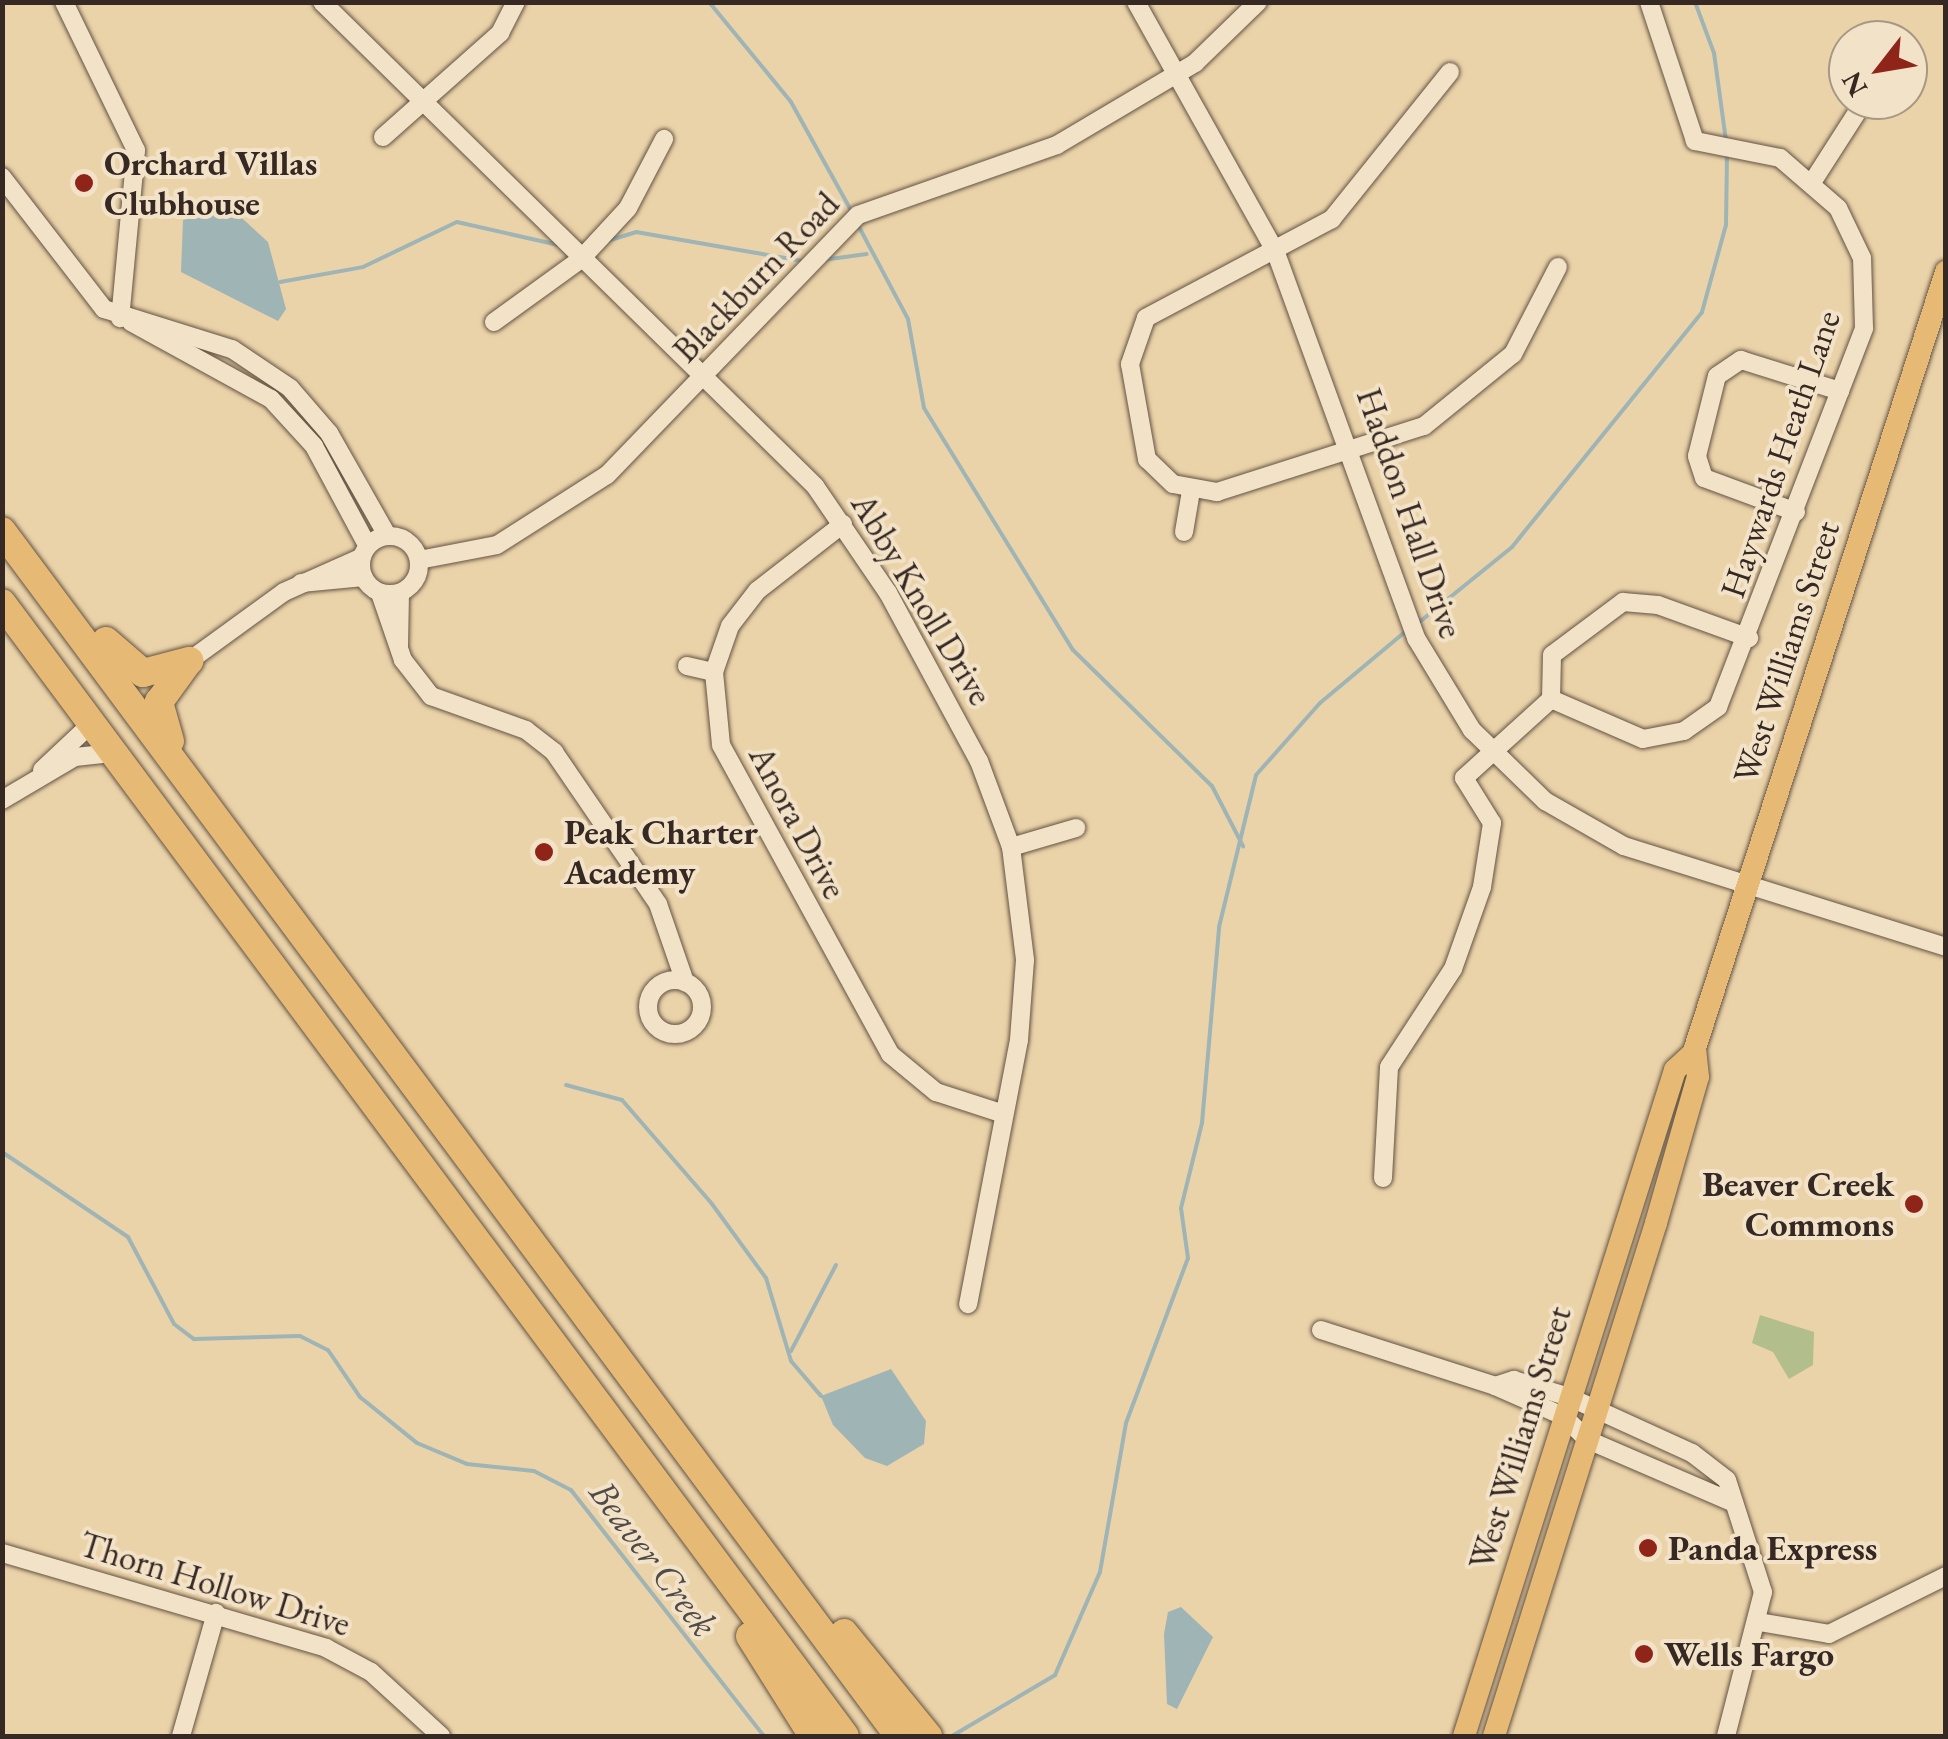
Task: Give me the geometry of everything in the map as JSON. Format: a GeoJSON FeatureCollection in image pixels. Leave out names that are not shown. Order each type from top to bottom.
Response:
{"type":"FeatureCollection","features":[{"type":"Feature","properties":{"kind":"highway"},"geometry":{"type":"LineString","coordinates":[[2,508],[124,664],[149,673],[189,661]]}},
{"type":"Feature","properties":{"kind":"highway"},"geometry":{"type":"LineString","coordinates":[[2,531],[898,1736]]}},
{"type":"Feature","properties":{"kind":"highway"},"geometry":{"type":"LineString","coordinates":[[2,603],[845,1736]]}},
{"type":"Feature","properties":{"kind":"highway"},"geometry":{"type":"LineString","coordinates":[[189,661],[159,709],[192,784]]}},
{"type":"Feature","properties":{"kind":"highway"},"geometry":{"type":"LineString","coordinates":[[92,723],[122,722],[132,730],[297,930]]}},
{"type":"Feature","properties":{"kind":"highway"},"geometry":{"type":"LineString","coordinates":[[677,1440],[928,1736]]}},
{"type":"Feature","properties":{"kind":"highway"},"geometry":{"type":"LineString","coordinates":[[642,1465],[813,1736]]}},
{"type":"Feature","properties":{"kind":"main road","name":"West Williams Street"},"geometry":{"type":"LineString","coordinates":[[1464,1736],[1675,1070],[1693,1053],[1946,272]]}},
{"type":"Feature","properties":{"kind":"main road","name":"West Williams Street"},"geometry":{"type":"LineString","coordinates":[[1494,1736],[1596,1417],[1698,1077],[1693,1053]]}},
{"type":"Feature","properties":{"kind":"street"},"geometry":{"type":"LineString","coordinates":[[64,2],[136,150],[125,320]]}},
{"type":"Feature","properties":{"kind":"street","name":"Abby Knoll Drive"},"geometry":{"type":"LineString","coordinates":[[322,2],[581,259],[706,373],[844,524],[979,761],[1011,847],[1025,960],[1004,1114],[968,1304]]}},
{"type":"Feature","properties":{"kind":"street"},"geometry":{"type":"LineString","coordinates":[[383,137],[500,33],[516,2]]}},
{"type":"Feature","properties":{"kind":"street","name":"Haddon Hall Drive"},"geometry":{"type":"LineString","coordinates":[[1136,2],[1180,72],[1276,253],[1355,451],[1416,638],[1456,710],[1494,753],[1577,822],[1746,887],[1946,947]]}},
{"type":"Feature","properties":{"kind":"street","name":"Blackburn Road"},"geometry":{"type":"LineString","coordinates":[[419,560],[477,552],[563,508],[706,373],[858,214],[1037,155],[1180,72],[1258,2]]}},
{"type":"Feature","properties":{"kind":"street","name":"Haywards Heath Lane"},"geometry":{"type":"LineString","coordinates":[[1552,698],[1629,736],[1671,736],[1718,706],[1750,638],[1864,328],[1866,280],[1848,224],[1814,181],[1756,147],[1695,141],[1649,2]]}},
{"type":"Feature","properties":{"kind":"street"},"geometry":{"type":"LineString","coordinates":[[1450,72],[1344,208],[1276,253],[1168,302],[1135,337],[1140,442],[1157,471],[1191,491],[1355,451],[1437,420],[1484,384],[1524,338],[1558,267]]}},
{"type":"Feature","properties":{"kind":"street"},"geometry":{"type":"LineString","coordinates":[[1814,181],[1852,120]]}},
{"type":"Feature","properties":{"kind":"street"},"geometry":{"type":"LineString","coordinates":[[494,322],[581,259],[628,208],[664,139]]}},
{"type":"Feature","properties":{"kind":"street"},"geometry":{"type":"LineString","coordinates":[[2,178],[88,294],[125,320],[250,382],[314,446],[364,552],[364,577],[380,593],[399,646],[431,696],[526,730],[554,752],[670,927],[677,981]]}},
{"type":"Feature","properties":{"kind":"street"},"geometry":{"type":"LineString","coordinates":[[125,320],[204,338],[260,366],[313,412],[387,535],[411,544],[419,560],[400,593],[399,646]]}},
{"type":"Feature","properties":{"kind":"street"},"geometry":{"type":"LineString","coordinates":[[1796,512],[1704,478],[1697,456],[1717,376],[1741,360],[1840,390]]}},
{"type":"Feature","properties":{"kind":"street"},"geometry":{"type":"LineString","coordinates":[[250,382],[260,366]]}},
{"type":"Feature","properties":{"kind":"street"},"geometry":{"type":"LineString","coordinates":[[1184,532],[1191,491]]}},
{"type":"Feature","properties":{"kind":"street","name":"Anora Drive"},"geometry":{"type":"LineString","coordinates":[[844,524],[757,591],[730,626],[714,672],[716,726],[730,766],[878,1037],[936,1092],[1004,1114]]}},
{"type":"Feature","properties":{"kind":"street"},"geometry":{"type":"LineString","coordinates":[[189,661],[301,584],[364,552],[387,535]]}},
{"type":"Feature","properties":{"kind":"street"},"geometry":{"type":"LineString","coordinates":[[301,584],[364,577]]}},
{"type":"Feature","properties":{"kind":"street"},"geometry":{"type":"LineString","coordinates":[[380,593],[400,593]]}},
{"type":"Feature","properties":{"kind":"street"},"geometry":{"type":"LineString","coordinates":[[1383,1178],[1384,1082],[1453,969],[1482,888],[1492,823],[1464,778],[1552,698],[1544,671],[1552,655],[1623,602],[1658,605],[1750,638]]}},
{"type":"Feature","properties":{"kind":"street"},"geometry":{"type":"LineString","coordinates":[[687,666],[714,672]]}},
{"type":"Feature","properties":{"kind":"street"},"geometry":{"type":"LineString","coordinates":[[2,800],[38,774],[92,723]]}},
{"type":"Feature","properties":{"kind":"street"},"geometry":{"type":"LineString","coordinates":[[38,774],[114,753]]}},
{"type":"Feature","properties":{"kind":"street"},"geometry":{"type":"LineString","coordinates":[[1011,847],[1076,828]]}},
{"type":"Feature","properties":{"kind":"street"},"geometry":{"type":"LineString","coordinates":[[1321,1330],[1596,1417],[1692,1453],[1726,1480],[1760,1566],[1759,1622],[1726,1736]]}},
{"type":"Feature","properties":{"kind":"street"},"geometry":{"type":"LineString","coordinates":[[1566,1407],[1588,1440],[1734,1503]]}},
{"type":"Feature","properties":{"kind":"street","name":"Thorn Hollow Drive"},"geometry":{"type":"LineString","coordinates":[[2,1553],[216,1613],[350,1659],[441,1736]]}},
{"type":"Feature","properties":{"kind":"street"},"geometry":{"type":"LineString","coordinates":[[1759,1622],[1829,1634],[1946,1576]]}},
{"type":"Feature","properties":{"kind":"street"},"geometry":{"type":"LineString","coordinates":[[181,1736],[216,1613]]}},
{"type":"Feature","properties":{"kind":"green space"},"geometry":{"type":"Polygon","coordinates":[[[1760,1315],[1814,1332],[1813,1365],[1789,1379],[1773,1352],[1752,1343],[1760,1315]]]}},
{"type":"Feature","properties":{"kind":"shaded area"},"geometry":{"type":"Polygon","coordinates":[[[231,208],[268,242],[286,309],[278,321],[181,272],[183,220],[231,208]]]}},
{"type":"Feature","properties":{"kind":"shaded area"},"geometry":{"type":"Polygon","coordinates":[[[891,1369],[926,1421],[924,1444],[887,1466],[865,1458],[833,1425],[821,1396],[891,1369]]]}},
{"type":"Feature","properties":{"kind":"shaded area"},"geometry":{"type":"Polygon","coordinates":[[[1181,1607],[1213,1637],[1177,1709],[1167,1704],[1164,1634],[1168,1612],[1181,1607]]]}},
{"type":"Feature","properties":{"kind":"waterway"},"geometry":{"type":"LineString","coordinates":[[709,2],[791,102],[852,212]]}},
{"type":"Feature","properties":{"kind":"waterway"},"geometry":{"type":"LineString","coordinates":[[1695,2],[1714,53],[1726,141]]}},
{"type":"Feature","properties":{"kind":"waterway"},"geometry":{"type":"LineString","coordinates":[[1417,624],[1512,547],[1702,312],[1726,225],[1727,156]]}},
{"type":"Feature","properties":{"kind":"waterway"},"geometry":{"type":"LineString","coordinates":[[280,282],[363,267],[457,222],[558,245]]}},
{"type":"Feature","properties":{"kind":"waterway"},"geometry":{"type":"LineString","coordinates":[[858,225],[908,319],[924,408],[1073,650],[1212,786],[1243,846]]}},
{"type":"Feature","properties":{"kind":"waterway"},"geometry":{"type":"LineString","coordinates":[[607,241],[636,232],[803,261]]}},
{"type":"Feature","properties":{"kind":"waterway"},"geometry":{"type":"LineString","coordinates":[[823,260],[867,254]]}},
{"type":"Feature","properties":{"kind":"waterway"},"geometry":{"type":"LineString","coordinates":[[952,1736],[1055,1675],[1100,1572],[1126,1423],[1188,1258],[1181,1208],[1202,1123],[1219,927],[1256,775],[1320,703],[1405,632]]}},
{"type":"Feature","properties":{"kind":"waterway"},"geometry":{"type":"LineString","coordinates":[[566,1085],[622,1100],[712,1204],[766,1278],[791,1361],[821,1396]]}},
{"type":"Feature","properties":{"kind":"waterway","name":"Beaver Creek"},"geometry":{"type":"LineString","coordinates":[[2,1152],[128,1237],[174,1324],[194,1339],[300,1336],[328,1350],[360,1397],[417,1443],[467,1464],[534,1471],[571,1490],[764,1736]]}},
{"type":"Feature","properties":{"kind":"waterway"},"geometry":{"type":"LineString","coordinates":[[791,1351],[836,1265]]}},
{"type":"Feature","properties":{"kind":"place","name":"Orchard Villas Clubhouse"},"geometry":{"type":"Point","coordinates":[84,183]}},
{"type":"Feature","properties":{"kind":"place","name":"Peak Charter Academy"},"geometry":{"type":"Point","coordinates":[544,852]}},
{"type":"Feature","properties":{"kind":"place","name":"Beaver Creek Commons"},"geometry":{"type":"Point","coordinates":[1914,1204]}},
{"type":"Feature","properties":{"kind":"place","name":"Panda Express"},"geometry":{"type":"Point","coordinates":[1648,1548]}},
{"type":"Feature","properties":{"kind":"place","name":"Wells Fargo"},"geometry":{"type":"Point","coordinates":[1644,1654]}}]}
